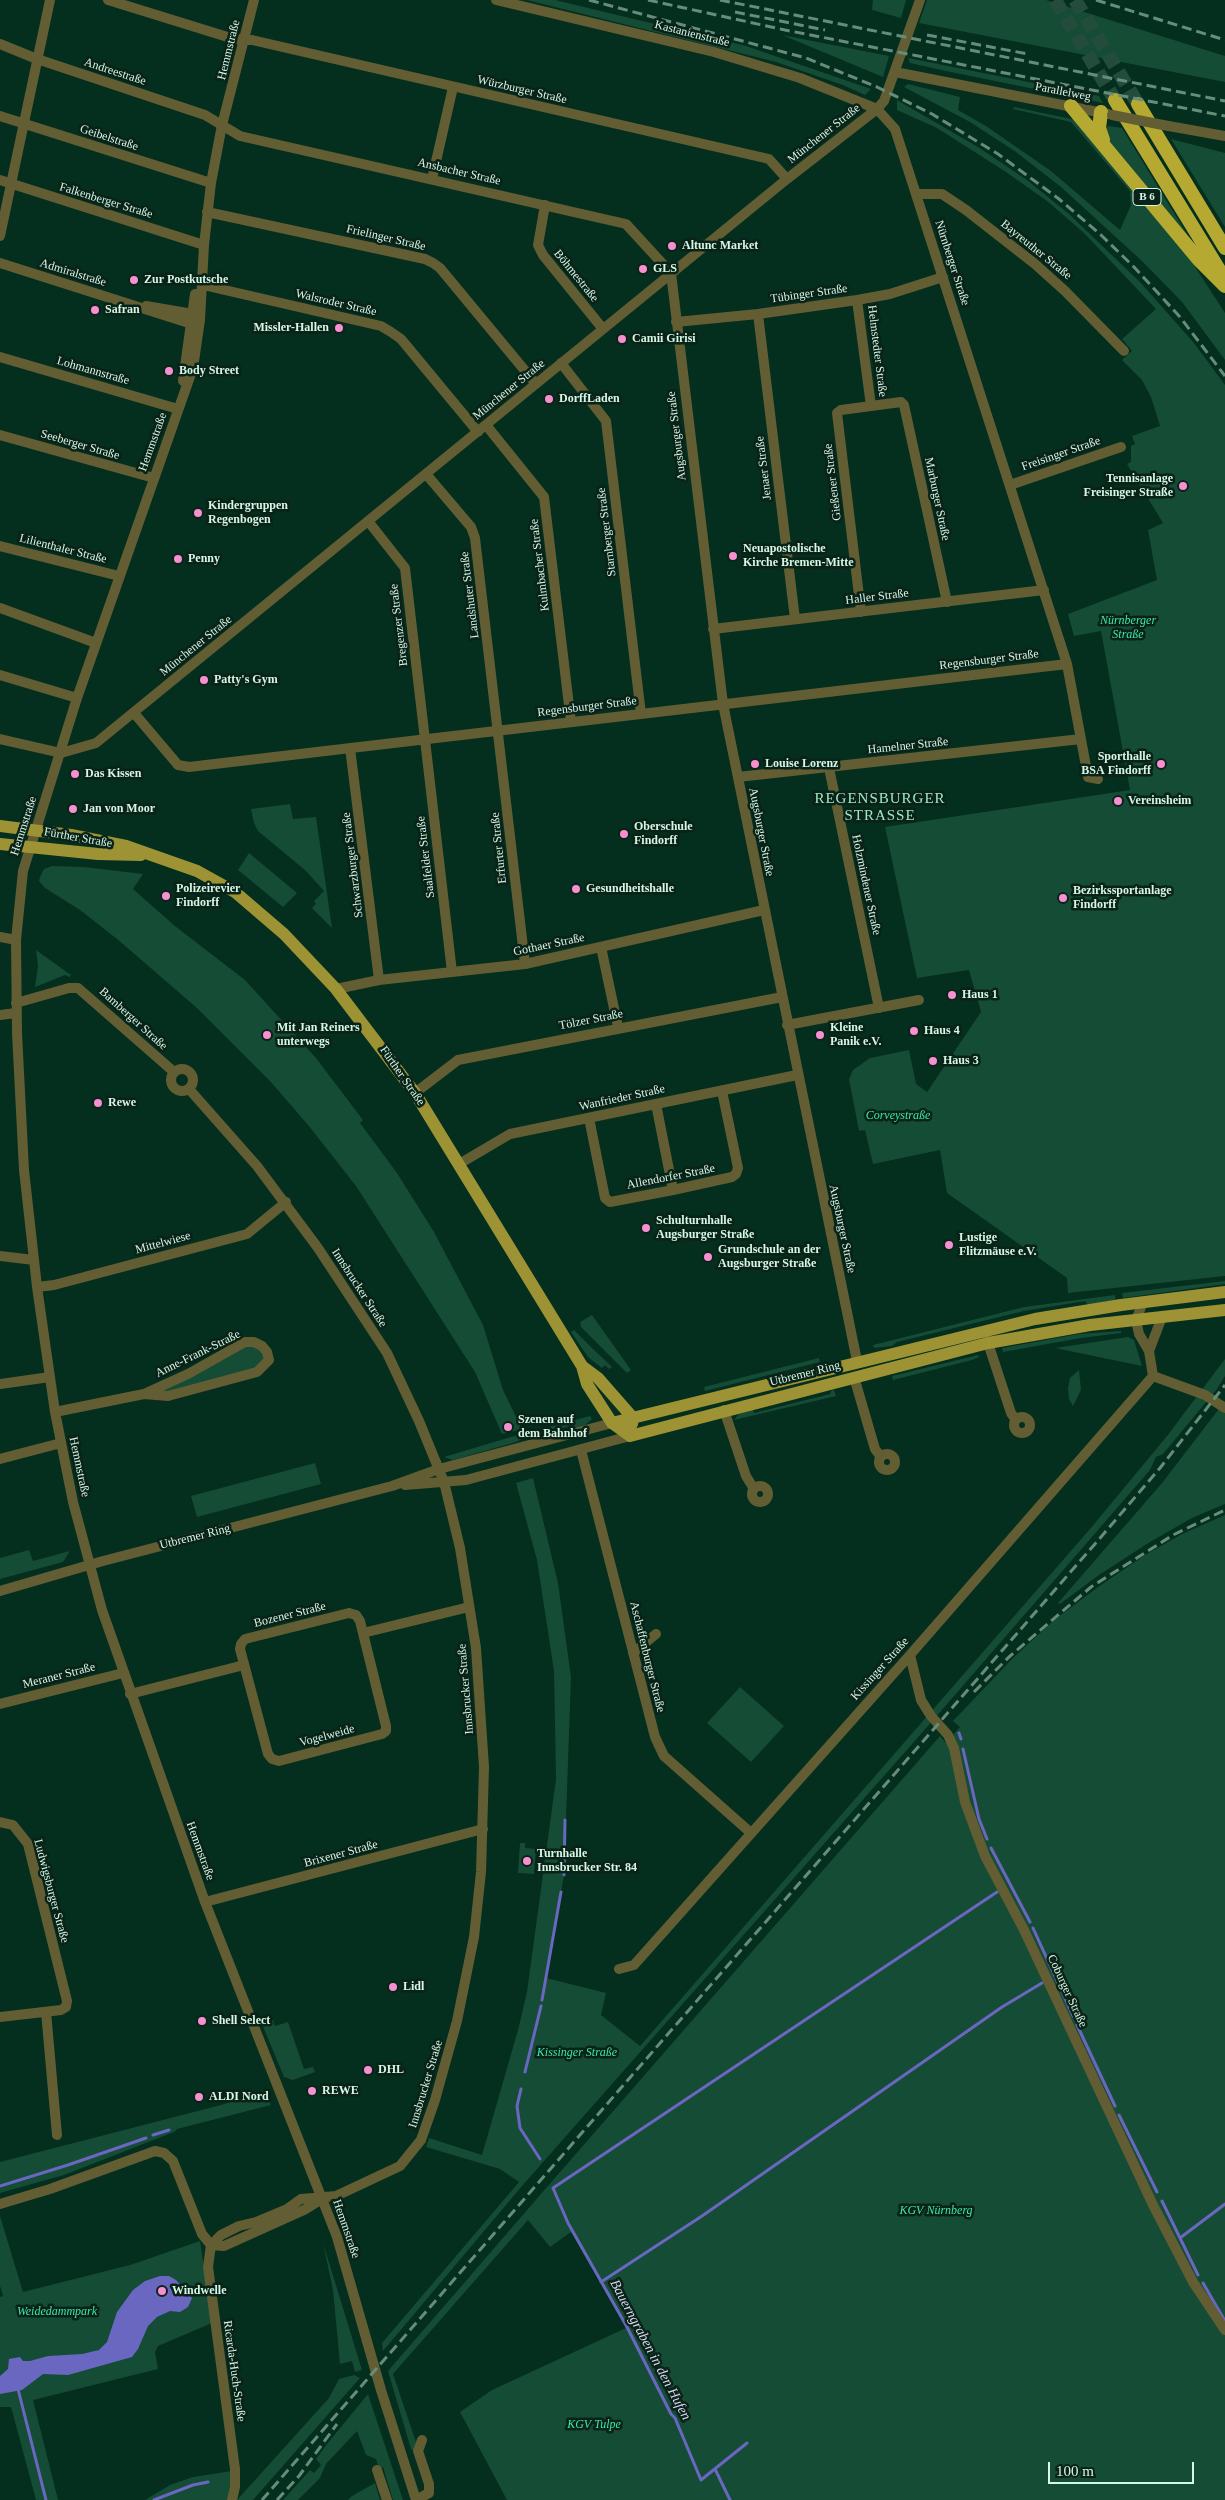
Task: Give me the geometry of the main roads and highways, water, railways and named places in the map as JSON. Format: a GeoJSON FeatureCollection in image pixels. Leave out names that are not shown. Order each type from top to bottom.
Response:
{"type":"FeatureCollection","features":[{"type":"Feature","properties":{"kind":"highway","name":"B 6"},"geometry":{"type":"LineString","coordinates":[[1115,100],[1225,280]]}},
{"type":"Feature","properties":{"kind":"highway"},"geometry":{"type":"LineString","coordinates":[[1138,104],[1221,237],[1225,248]]}},
{"type":"Feature","properties":{"kind":"highway","name":"B 6"},"geometry":{"type":"LineString","coordinates":[[1072,106],[1199,260],[1225,286]]}},
{"type":"Feature","properties":{"kind":"highway","name":"B 6"},"geometry":{"type":"LineString","coordinates":[[1104,144],[1098,128],[1106,113]]}},
{"type":"Feature","properties":{"kind":"main road","name":"Fürther Straße"},"geometry":{"type":"LineString","coordinates":[[0,826],[71,834],[126,846],[197,871],[235,892],[284,934],[336,989],[415,1093],[582,1366],[586,1384],[612,1423],[630,1436]]}},
{"type":"Feature","properties":{"kind":"main road","name":"Fürther Straße"},"geometry":{"type":"LineString","coordinates":[[0,844],[119,856],[151,855]]}},
{"type":"Feature","properties":{"kind":"main road","name":"Utbremer Ring"},"geometry":{"type":"LineString","coordinates":[[612,1423],[1035,1318],[1225,1292]]}},
{"type":"Feature","properties":{"kind":"main road","name":"Utbremer Ring"},"geometry":{"type":"LineString","coordinates":[[630,1436],[724,1410],[988,1343],[1090,1325],[1225,1310]]}},
{"type":"Feature","properties":{"kind":"main road","name":"Fürther Straße"},"geometry":{"type":"LineString","coordinates":[[582,1366],[598,1378],[633,1418]]}},
{"type":"Feature","properties":{"kind":"main road"},"geometry":{"type":"LineString","coordinates":[[630,1436],[633,1418]]}},
{"type":"Feature","properties":{"kind":"waterway"},"geometry":{"type":"LineString","coordinates":[[959,1733],[961,1739]]}},
{"type":"Feature","properties":{"kind":"waterway"},"geometry":{"type":"LineString","coordinates":[[963,1749],[979,1819],[987,1839]]}},
{"type":"Feature","properties":{"kind":"waterway","name":"Bauerngraben in den Hufen"},"geometry":{"type":"LineString","coordinates":[[564,1875],[565,1820]]}},
{"type":"Feature","properties":{"kind":"waterway"},"geometry":{"type":"LineString","coordinates":[[991,1848],[1030,1922]]}},
{"type":"Feature","properties":{"kind":"waterway","name":"Bauerngraben in den Hufen"},"geometry":{"type":"LineString","coordinates":[[542,2000],[561,1892]]}},
{"type":"Feature","properties":{"kind":"waterway"},"geometry":{"type":"LineString","coordinates":[[553,2188],[997,1892]]}},
{"type":"Feature","properties":{"kind":"waterway"},"geometry":{"type":"LineString","coordinates":[[1033,1928],[1073,2016]]}},
{"type":"Feature","properties":{"kind":"waterway"},"geometry":{"type":"LineString","coordinates":[[601,2282],[702,2216],[1002,2007],[1042,1983]]}},
{"type":"Feature","properties":{"kind":"waterway","name":"Bauerngraben in den Hufen"},"geometry":{"type":"LineString","coordinates":[[525,2072],[541,2006]]}},
{"type":"Feature","properties":{"kind":"waterway"},"geometry":{"type":"LineString","coordinates":[[1077,2025],[1115,2106]]}},
{"type":"Feature","properties":{"kind":"waterway","name":"Bauerngraben in den Hufen"},"geometry":{"type":"LineString","coordinates":[[521,2089],[517,2106],[520,2128],[540,2159]]}},
{"type":"Feature","properties":{"kind":"waterway"},"geometry":{"type":"LineString","coordinates":[[1119,2115],[1157,2192]]}},
{"type":"Feature","properties":{"kind":"waterway"},"geometry":{"type":"LineString","coordinates":[[153,2135],[169,2130]]}},
{"type":"Feature","properties":{"kind":"waterway"},"geometry":{"type":"LineString","coordinates":[[0,2186],[146,2138]]}},
{"type":"Feature","properties":{"kind":"waterway","name":"Bauerngraben in den Hufen"},"geometry":{"type":"LineString","coordinates":[[553,2188],[568,2223],[627,2327],[671,2414],[675,2418],[701,2480],[747,2443]]}},
{"type":"Feature","properties":{"kind":"waterway"},"geometry":{"type":"LineString","coordinates":[[1162,2201],[1198,2275]]}},
{"type":"Feature","properties":{"kind":"waterway"},"geometry":{"type":"LineString","coordinates":[[1180,2238],[1225,2204]]}},
{"type":"Feature","properties":{"kind":"waterway"},"geometry":{"type":"LineString","coordinates":[[1203,2283],[1225,2321]]}},
{"type":"Feature","properties":{"kind":"waterway"},"geometry":{"type":"LineString","coordinates":[[18,2389],[46,2500]]}},
{"type":"Feature","properties":{"kind":"waterway","name":"Bauerngraben in den Hufen"},"geometry":{"type":"LineString","coordinates":[[715,2469],[730,2500]]}},
{"type":"Feature","properties":{"kind":"waterway"},"geometry":{"type":"LineString","coordinates":[[154,2500],[193,2485],[208,2482]]}},
{"type":"Feature","properties":{"kind":"tunnel"},"geometry":{"type":"LineString","coordinates":[[1055,0],[1115,100]]}},
{"type":"Feature","properties":{"kind":"tunnel"},"geometry":{"type":"LineString","coordinates":[[1075,0],[1138,104]]}},
{"type":"Feature","properties":{"kind":"railway"},"geometry":{"type":"LineString","coordinates":[[589,0],[806,58],[877,87],[932,114],[998,154],[1059,199],[1101,235],[1134,267],[1180,317],[1225,376]]}},
{"type":"Feature","properties":{"kind":"railway"},"geometry":{"type":"LineString","coordinates":[[648,0],[785,30],[1225,116]]}},
{"type":"Feature","properties":{"kind":"railway"},"geometry":{"type":"LineString","coordinates":[[720,0],[1225,101]]}},
{"type":"Feature","properties":{"kind":"railway"},"geometry":{"type":"LineString","coordinates":[[1096,0],[1225,40]]}},
{"type":"Feature","properties":{"kind":"railway"},"geometry":{"type":"LineString","coordinates":[[735,12],[825,30]]}},
{"type":"Feature","properties":{"kind":"railway"},"geometry":{"type":"LineString","coordinates":[[927,35],[1028,54]]}},
{"type":"Feature","properties":{"kind":"railway"},"geometry":{"type":"LineString","coordinates":[[262,2500],[1101,1537],[1160,1468],[1225,1385]]}},
{"type":"Feature","properties":{"kind":"railway"},"geometry":{"type":"LineString","coordinates":[[974,1692],[1009,1657],[1091,1587],[1173,1535],[1225,1510]]}},
{"type":"Feature","properties":{"kind":"railway"},"geometry":{"type":"LineString","coordinates":[[277,2500],[299,2476],[337,2424]]}},
{"type":"Feature","properties":{"kind":"place","name":"Altunc Market"},"geometry":{"type":"Point","coordinates":[672,246]}},
{"type":"Feature","properties":{"kind":"place","name":"GLS"},"geometry":{"type":"Point","coordinates":[643,269]}},
{"type":"Feature","properties":{"kind":"place","name":"Zur Postkutsche"},"geometry":{"type":"Point","coordinates":[134,280]}},
{"type":"Feature","properties":{"kind":"place","name":"Safran"},"geometry":{"type":"Point","coordinates":[95,310]}},
{"type":"Feature","properties":{"kind":"place","name":"Missler-Hallen"},"geometry":{"type":"Point","coordinates":[339,328]}},
{"type":"Feature","properties":{"kind":"place","name":"Camii Girisi"},"geometry":{"type":"Point","coordinates":[622,339]}},
{"type":"Feature","properties":{"kind":"place","name":"Body Street"},"geometry":{"type":"Point","coordinates":[169,371]}},
{"type":"Feature","properties":{"kind":"place","name":"DorffLaden"},"geometry":{"type":"Point","coordinates":[549,399]}},
{"type":"Feature","properties":{"kind":"place","name":"Tennisanlage Freisinger Straße"},"geometry":{"type":"Point","coordinates":[1183,486]}},
{"type":"Feature","properties":{"kind":"place","name":"Kindergruppen Regenbogen"},"geometry":{"type":"Point","coordinates":[198,513]}},
{"type":"Feature","properties":{"kind":"place","name":"Neuapostolische Kirche Bremen-Mitte"},"geometry":{"type":"Point","coordinates":[733,556]}},
{"type":"Feature","properties":{"kind":"place","name":"Penny"},"geometry":{"type":"Point","coordinates":[178,559]}},
{"type":"Feature","properties":{"kind":"place","name":"Patty's Gym"},"geometry":{"type":"Point","coordinates":[204,680]}},
{"type":"Feature","properties":{"kind":"place","name":"Louise Lorenz"},"geometry":{"type":"Point","coordinates":[755,764]}},
{"type":"Feature","properties":{"kind":"place","name":"Sporthalle BSA Findorff"},"geometry":{"type":"Point","coordinates":[1161,764]}},
{"type":"Feature","properties":{"kind":"place","name":"Das Kissen"},"geometry":{"type":"Point","coordinates":[75,774]}},
{"type":"Feature","properties":{"kind":"place","name":"Vereinsheim"},"geometry":{"type":"Point","coordinates":[1118,801]}},
{"type":"Feature","properties":{"kind":"place","name":"Jan von Moor"},"geometry":{"type":"Point","coordinates":[73,809]}},
{"type":"Feature","properties":{"kind":"place","name":"Oberschule Findorff"},"geometry":{"type":"Point","coordinates":[624,834]}},
{"type":"Feature","properties":{"kind":"place","name":"Gesundheitshalle"},"geometry":{"type":"Point","coordinates":[576,889]}},
{"type":"Feature","properties":{"kind":"place","name":"Polizeirevier Findorff"},"geometry":{"type":"Point","coordinates":[166,896]}},
{"type":"Feature","properties":{"kind":"place","name":"Bezirkssportanlage Findorff"},"geometry":{"type":"Point","coordinates":[1063,898]}},
{"type":"Feature","properties":{"kind":"place","name":"Haus 1"},"geometry":{"type":"Point","coordinates":[952,995]}},
{"type":"Feature","properties":{"kind":"place","name":"Haus 4"},"geometry":{"type":"Point","coordinates":[914,1031]}},
{"type":"Feature","properties":{"kind":"place","name":"Mit Jan Reiners unterwegs"},"geometry":{"type":"Point","coordinates":[267,1035]}},
{"type":"Feature","properties":{"kind":"place","name":"Kleine Panik e.V."},"geometry":{"type":"Point","coordinates":[820,1035]}},
{"type":"Feature","properties":{"kind":"place","name":"Haus 3"},"geometry":{"type":"Point","coordinates":[933,1061]}},
{"type":"Feature","properties":{"kind":"place","name":"Rewe"},"geometry":{"type":"Point","coordinates":[98,1103]}},
{"type":"Feature","properties":{"kind":"place","name":"Schulturnhalle Augsburger Straße"},"geometry":{"type":"Point","coordinates":[646,1228]}},
{"type":"Feature","properties":{"kind":"place","name":"Lustige Flitzmäuse e.V."},"geometry":{"type":"Point","coordinates":[949,1245]}},
{"type":"Feature","properties":{"kind":"place","name":"Grundschule an der Augsburger Straße"},"geometry":{"type":"Point","coordinates":[708,1257]}},
{"type":"Feature","properties":{"kind":"place","name":"Szenen auf dem Bahnhof"},"geometry":{"type":"Point","coordinates":[508,1427]}},
{"type":"Feature","properties":{"kind":"place","name":"Turnhalle Innsbrucker Str. 84"},"geometry":{"type":"Point","coordinates":[527,1861]}},
{"type":"Feature","properties":{"kind":"place","name":"Lidl"},"geometry":{"type":"Point","coordinates":[393,1987]}},
{"type":"Feature","properties":{"kind":"place","name":"Shell Select"},"geometry":{"type":"Point","coordinates":[202,2021]}},
{"type":"Feature","properties":{"kind":"place","name":"DHL"},"geometry":{"type":"Point","coordinates":[368,2070]}},
{"type":"Feature","properties":{"kind":"place","name":"REWE"},"geometry":{"type":"Point","coordinates":[312,2091]}},
{"type":"Feature","properties":{"kind":"place","name":"ALDI Nord"},"geometry":{"type":"Point","coordinates":[199,2097]}},
{"type":"Feature","properties":{"kind":"place","name":"Windwelle"},"geometry":{"type":"Point","coordinates":[162,2291]}},
{"type":"Feature","properties":{"kind":"district","name":"REGENSBURGER STRASSE"},"geometry":{"type":"Point","coordinates":[880,808]}},
{"type":"Feature","properties":{"kind":"park label","name":"Nürnberger Straße"},"geometry":{"type":"Point","coordinates":[1128,628]}},
{"type":"Feature","properties":{"kind":"park label","name":"Corveystraße"},"geometry":{"type":"Point","coordinates":[898,1116]}},
{"type":"Feature","properties":{"kind":"park label","name":"Kissinger Straße"},"geometry":{"type":"Point","coordinates":[577,2053]}},
{"type":"Feature","properties":{"kind":"park label","name":"KGV Nürnberg"},"geometry":{"type":"Point","coordinates":[936,2211]}},
{"type":"Feature","properties":{"kind":"park label","name":"Weidedammpark"},"geometry":{"type":"Point","coordinates":[57,2312]}},
{"type":"Feature","properties":{"kind":"park label","name":"KGV Tulpe"},"geometry":{"type":"Point","coordinates":[594,2425]}}]}
